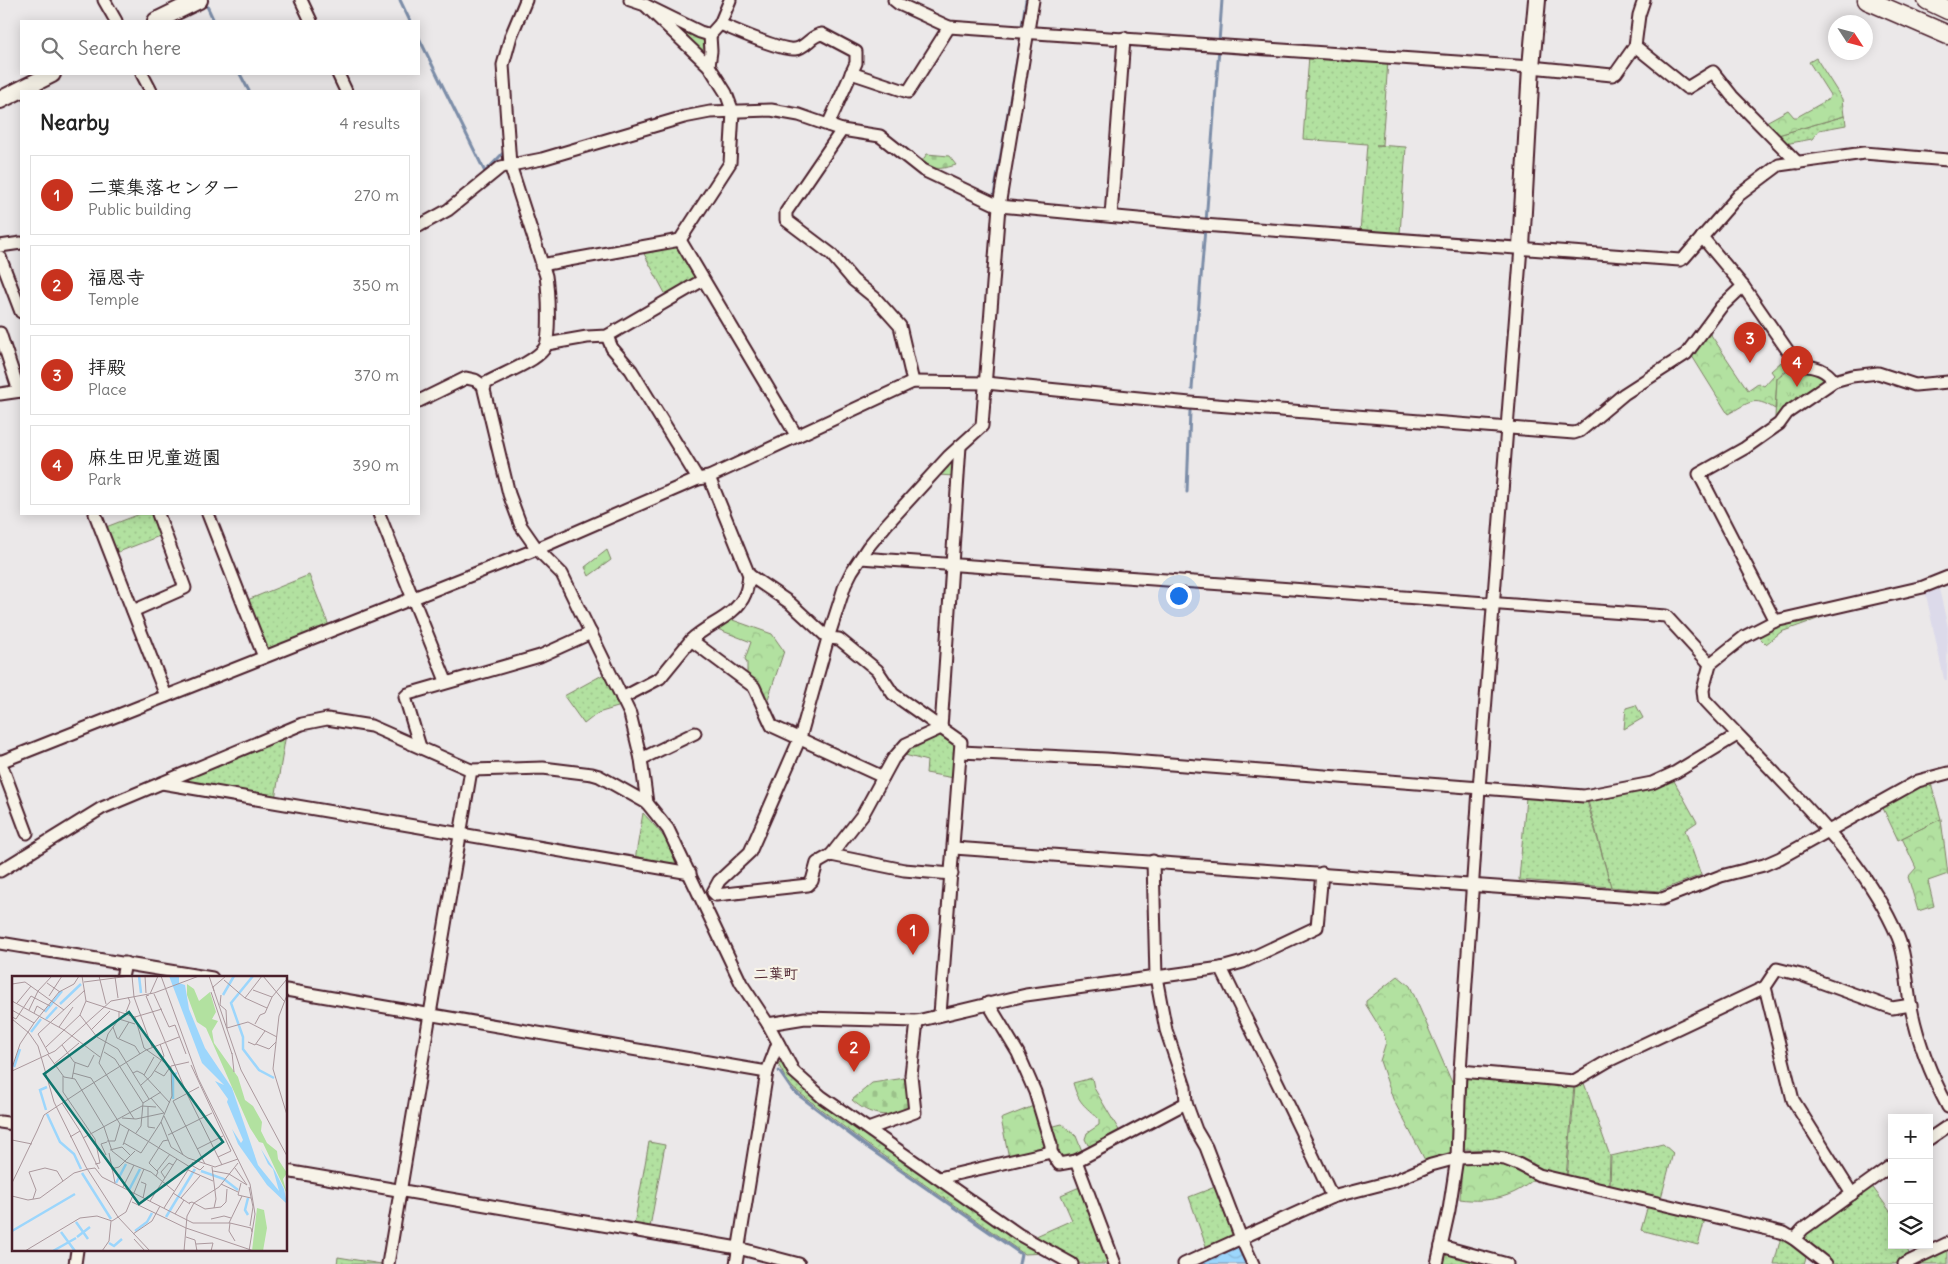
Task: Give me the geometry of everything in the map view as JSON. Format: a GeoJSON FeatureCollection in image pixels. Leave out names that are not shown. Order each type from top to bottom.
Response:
{"type":"FeatureCollection","features":[{"type":"Feature","properties":{"kind":"main road"},"geometry":{"type":"LineString","coordinates":[[158,20],[199,0]]}},
{"type":"Feature","properties":{"kind":"main road"},"geometry":{"type":"LineString","coordinates":[[1521,247],[1531,67],[1537,0]]}},
{"type":"Feature","properties":{"kind":"main road"},"geometry":{"type":"LineString","coordinates":[[1867,0],[1948,35]]}},
{"type":"Feature","properties":{"kind":"main road"},"geometry":{"type":"LineString","coordinates":[[1927,0],[1948,10]]}},
{"type":"Feature","properties":{"kind":"main road"},"geometry":{"type":"LineString","coordinates":[[35,87],[51,75]]}},
{"type":"Feature","properties":{"kind":"main road"},"geometry":{"type":"LineString","coordinates":[[0,100],[20,93]]}},
{"type":"Feature","properties":{"kind":"street"},"geometry":{"type":"LineString","coordinates":[[104,0],[115,20]]}},
{"type":"Feature","properties":{"kind":"street"},"geometry":{"type":"LineString","coordinates":[[301,0],[311,20]]}},
{"type":"Feature","properties":{"kind":"street"},"geometry":{"type":"LineString","coordinates":[[484,386],[486,383],[538,355],[547,344],[548,290],[546,276],[510,165],[503,65],[511,36],[526,0]]}},
{"type":"Feature","properties":{"kind":"street"},"geometry":{"type":"LineString","coordinates":[[630,0],[700,32],[710,34]]}},
{"type":"Feature","properties":{"kind":"street"},"geometry":{"type":"LineString","coordinates":[[709,66],[711,51],[710,34],[720,24],[730,0]]}},
{"type":"Feature","properties":{"kind":"street"},"geometry":{"type":"LineString","coordinates":[[894,0],[949,27],[1531,67],[1612,75],[1616,73],[1635,46],[1639,15],[1644,0]]}},
{"type":"Feature","properties":{"kind":"street"},"geometry":{"type":"LineString","coordinates":[[941,728],[906,744],[893,759],[863,814],[831,855],[817,862],[812,882],[808,886],[716,895],[714,892],[719,881],[750,852],[800,738],[845,585],[861,558],[887,524],[949,456],[982,426],[999,206],[1033,0]]}},
{"type":"Feature","properties":{"kind":"street"},"geometry":{"type":"LineString","coordinates":[[541,265],[680,240],[730,162],[733,112],[726,93],[709,66],[644,5]]}},
{"type":"Feature","properties":{"kind":"street"},"geometry":{"type":"LineString","coordinates":[[720,24],[789,49],[802,47],[817,35],[822,34],[856,52],[856,63],[828,125]]}},
{"type":"Feature","properties":{"kind":"street"},"geometry":{"type":"LineString","coordinates":[[852,73],[908,92],[949,27]]}},
{"type":"Feature","properties":{"kind":"street"},"geometry":{"type":"LineString","coordinates":[[1111,216],[1124,38]]}},
{"type":"Feature","properties":{"kind":"street"},"geometry":{"type":"LineString","coordinates":[[1635,46],[1687,88],[1713,72],[1732,96],[1798,163]]}},
{"type":"Feature","properties":{"kind":"street"},"geometry":{"type":"LineString","coordinates":[[143,75],[150,90]]}},
{"type":"Feature","properties":{"kind":"street"},"geometry":{"type":"LineString","coordinates":[[338,75],[346,90]]}},
{"type":"Feature","properties":{"kind":"street"},"geometry":{"type":"LineString","coordinates":[[420,225],[448,210],[501,167],[542,159],[684,117],[710,112],[779,110],[842,130],[880,136],[923,170],[999,206],[1204,225],[1680,260],[1684,258],[1739,195],[1780,165],[1864,153],[1948,160]]}},
{"type":"Feature","properties":{"kind":"street"},"geometry":{"type":"LineString","coordinates":[[842,130],[786,212],[786,220],[831,254],[853,280],[875,298],[900,326],[913,382]]}},
{"type":"Feature","properties":{"kind":"street"},"geometry":{"type":"LineString","coordinates":[[1702,237],[1744,286],[1797,364],[1821,368],[1834,381]]}},
{"type":"Feature","properties":{"kind":"street"},"geometry":{"type":"LineString","coordinates":[[680,240],[796,435]]}},
{"type":"Feature","properties":{"kind":"street"},"geometry":{"type":"LineString","coordinates":[[0,246],[20,243]]}},
{"type":"Feature","properties":{"kind":"street"},"geometry":{"type":"LineString","coordinates":[[1437,1264],[1457,1158],[1460,1071],[1473,885],[1521,247]]}},
{"type":"Feature","properties":{"kind":"street"},"geometry":{"type":"LineString","coordinates":[[0,256],[4,281],[20,310]]}},
{"type":"Feature","properties":{"kind":"street"},"geometry":{"type":"LineString","coordinates":[[547,344],[588,337],[607,336],[703,280]]}},
{"type":"Feature","properties":{"kind":"street"},"geometry":{"type":"LineString","coordinates":[[27,833],[4,786],[0,762],[537,549],[704,478],[913,382],[986,383],[1190,402],[1574,433],[1580,431],[1624,394],[1686,354],[1721,307],[1744,286]]}},
{"type":"Feature","properties":{"kind":"street"},"geometry":{"type":"LineString","coordinates":[[0,333],[20,391],[0,394]]}},
{"type":"Feature","properties":{"kind":"street"},"geometry":{"type":"LineString","coordinates":[[607,336],[612,348],[631,370],[704,478],[749,574],[790,603],[828,638],[839,639],[877,670],[892,694],[961,742],[962,752],[940,1014]]}},
{"type":"Feature","properties":{"kind":"street"},"geometry":{"type":"LineString","coordinates":[[1776,621],[1699,474],[1745,448],[1779,424],[1787,413],[1834,381],[1852,376],[1878,373],[1915,385],[1948,382]]}},
{"type":"Feature","properties":{"kind":"street"},"geometry":{"type":"LineString","coordinates":[[420,401],[466,378],[475,380],[484,386],[509,494],[521,526],[537,549],[562,574],[630,714],[641,759],[647,803]]}},
{"type":"Feature","properties":{"kind":"street"},"geometry":{"type":"LineString","coordinates":[[941,728],[960,446]]}},
{"type":"Feature","properties":{"kind":"street"},"geometry":{"type":"LineString","coordinates":[[95,515],[166,696]]}},
{"type":"Feature","properties":{"kind":"street"},"geometry":{"type":"LineString","coordinates":[[133,611],[185,588],[158,515]]}},
{"type":"Feature","properties":{"kind":"street"},"geometry":{"type":"LineString","coordinates":[[208,515],[264,658]]}},
{"type":"Feature","properties":{"kind":"street"},"geometry":{"type":"LineString","coordinates":[[379,515],[446,682]]}},
{"type":"Feature","properties":{"kind":"street"},"geometry":{"type":"LineString","coordinates":[[861,558],[1666,616],[1710,664]]}},
{"type":"Feature","properties":{"kind":"street"},"geometry":{"type":"LineString","coordinates":[[622,698],[660,678],[691,640],[701,631],[726,617],[740,604],[746,594],[749,574]]}},
{"type":"Feature","properties":{"kind":"street"},"geometry":{"type":"LineString","coordinates":[[1948,576],[1924,587],[1776,621],[1744,638],[1710,664],[1703,690],[1704,699],[1829,830],[1850,855],[1883,905],[1899,939],[1919,1042],[1948,1107]]}},
{"type":"Feature","properties":{"kind":"street"},"geometry":{"type":"LineString","coordinates":[[420,747],[405,697],[408,694],[446,682],[490,672],[540,656],[591,633]]}},
{"type":"Feature","properties":{"kind":"street"},"geometry":{"type":"LineString","coordinates":[[691,640],[754,687],[772,726],[883,777]]}},
{"type":"Feature","properties":{"kind":"street"},"geometry":{"type":"LineString","coordinates":[[0,870],[102,808],[302,724],[327,719],[371,726],[470,770],[544,768],[600,776],[647,803],[668,829],[741,983],[768,1024],[794,1072],[822,1097],[1018,1234],[1072,1264]]}},
{"type":"Feature","properties":{"kind":"street"},"geometry":{"type":"LineString","coordinates":[[641,759],[694,733]]}},
{"type":"Feature","properties":{"kind":"street"},"geometry":{"type":"LineString","coordinates":[[962,752],[1106,759],[1584,796],[1652,783],[1676,772],[1738,735]]}},
{"type":"Feature","properties":{"kind":"street"},"geometry":{"type":"LineString","coordinates":[[388,1264],[470,770]]}},
{"type":"Feature","properties":{"kind":"street"},"geometry":{"type":"LineString","coordinates":[[954,848],[1322,873],[1662,899],[1721,876],[1764,865],[1780,858],[1918,781],[1948,773]]}},
{"type":"Feature","properties":{"kind":"street"},"geometry":{"type":"LineString","coordinates":[[162,783],[690,873]]}},
{"type":"Feature","properties":{"kind":"street"},"geometry":{"type":"LineString","coordinates":[[831,855],[904,870],[952,874]]}},
{"type":"Feature","properties":{"kind":"street"},"geometry":{"type":"LineString","coordinates":[[1153,861],[1156,977],[1166,1030],[1185,1087],[1186,1103],[1196,1130],[1206,1147],[1253,1264]]}},
{"type":"Feature","properties":{"kind":"street"},"geometry":{"type":"LineString","coordinates":[[768,1024],[805,1018],[917,1021],[1026,995],[1221,968],[1243,962],[1317,927],[1322,873]]}},
{"type":"Feature","properties":{"kind":"street"},"geometry":{"type":"LineString","coordinates":[[0,943],[200,976]]}},
{"type":"Feature","properties":{"kind":"street"},"geometry":{"type":"LineString","coordinates":[[122,976],[125,963]]}},
{"type":"Feature","properties":{"kind":"street"},"geometry":{"type":"LineString","coordinates":[[1221,968],[1297,1121],[1332,1197]]}},
{"type":"Feature","properties":{"kind":"street"},"geometry":{"type":"LineString","coordinates":[[1460,1071],[1574,1081],[1608,1061],[1765,987],[1778,969],[1801,975],[1892,1008],[1911,1005]]}},
{"type":"Feature","properties":{"kind":"street"},"geometry":{"type":"LineString","coordinates":[[1765,987],[1793,1100],[1852,1194]]}},
{"type":"Feature","properties":{"kind":"street"},"geometry":{"type":"LineString","coordinates":[[288,990],[767,1072]]}},
{"type":"Feature","properties":{"kind":"street"},"geometry":{"type":"LineString","coordinates":[[988,1003],[1018,1053],[1035,1092],[1051,1145],[1051,1152],[1059,1164],[1076,1160],[1186,1103]]}},
{"type":"Feature","properties":{"kind":"street"},"geometry":{"type":"LineString","coordinates":[[868,1129],[916,1112],[911,1075],[917,1021]]}},
{"type":"Feature","properties":{"kind":"street"},"geometry":{"type":"LineString","coordinates":[[736,1264],[767,1072],[778,1043]]}},
{"type":"Feature","properties":{"kind":"street"},"geometry":{"type":"LineString","coordinates":[[1933,1136],[1948,1126]]}},
{"type":"Feature","properties":{"kind":"street"},"geometry":{"type":"LineString","coordinates":[[939,1178],[1051,1152]]}},
{"type":"Feature","properties":{"kind":"street"},"geometry":{"type":"LineString","coordinates":[[1184,1264],[1332,1197],[1394,1181],[1431,1165],[1457,1158],[1488,1156],[1505,1159],[1539,1175],[1784,1233],[1826,1264]]}},
{"type":"Feature","properties":{"kind":"street"},"geometry":{"type":"LineString","coordinates":[[1076,1160],[1115,1264]]}},
{"type":"Feature","properties":{"kind":"street"},"geometry":{"type":"LineString","coordinates":[[1794,1239],[1803,1229],[1888,1168]]}},
{"type":"Feature","properties":{"kind":"street"},"geometry":{"type":"LineString","coordinates":[[288,1170],[738,1248],[799,1264]]}},
{"type":"Feature","properties":{"kind":"street"},"geometry":{"type":"LineString","coordinates":[[1904,1264],[1948,1243]]}},
{"type":"Feature","properties":{"kind":"street"},"geometry":{"type":"LineString","coordinates":[[1441,1246],[1507,1264]]}},
{"type":"Feature","properties":{"kind":"shaded area"},"geometry":{"type":"Polygon","coordinates":[[[1938,585],[1948,627],[1947,681],[1944,679],[1925,590],[1938,585]]]}},
{"type":"Feature","properties":{"kind":"green space"},"geometry":{"type":"Polygon","coordinates":[[[663,17],[707,39],[706,59],[663,17]]]}},
{"type":"Feature","properties":{"kind":"green space"},"geometry":{"type":"Polygon","coordinates":[[[1309,55],[1388,61],[1382,145],[1376,145],[1406,147],[1400,234],[1360,232],[1367,144],[1303,139],[1309,55]]]}},
{"type":"Feature","properties":{"kind":"green space"},"geometry":{"type":"Polygon","coordinates":[[[1816,58],[1842,99],[1844,116],[1778,135],[1766,122],[1788,110],[1794,117],[1797,117],[1829,99],[1830,95],[1809,62],[1816,58]]]}},
{"type":"Feature","properties":{"kind":"green space"},"geometry":{"type":"Polygon","coordinates":[[[1845,116],[1846,125],[1819,130],[1812,139],[1785,144],[1778,135],[1845,116]]]}},
{"type":"Feature","properties":{"kind":"green space"},"geometry":{"type":"Polygon","coordinates":[[[927,154],[949,156],[956,165],[942,168],[930,167],[921,162],[927,154]]]}},
{"type":"Feature","properties":{"kind":"green space"},"geometry":{"type":"Polygon","coordinates":[[[678,246],[695,274],[694,279],[666,295],[642,250],[678,246]]]}},
{"type":"Feature","properties":{"kind":"green space"},"geometry":{"type":"Polygon","coordinates":[[[1709,332],[1748,390],[1758,383],[1764,386],[1774,375],[1771,371],[1781,362],[1788,369],[1777,378],[1775,409],[1761,402],[1751,402],[1728,414],[1692,356],[1709,332]]]}},
{"type":"Feature","properties":{"kind":"green space"},"geometry":{"type":"Polygon","coordinates":[[[1795,365],[1827,378],[1829,381],[1778,419],[1775,417],[1777,379],[1795,365]]]}},
{"type":"Feature","properties":{"kind":"green space"},"geometry":{"type":"Polygon","coordinates":[[[956,457],[954,476],[938,475],[956,457]]]}},
{"type":"Feature","properties":{"kind":"green space"},"geometry":{"type":"Polygon","coordinates":[[[137,515],[154,515],[162,535],[116,553],[106,527],[137,515]]]}},
{"type":"Feature","properties":{"kind":"green space"},"geometry":{"type":"Polygon","coordinates":[[[607,550],[611,560],[589,576],[585,567],[607,550]]]}},
{"type":"Feature","properties":{"kind":"green space"},"geometry":{"type":"Polygon","coordinates":[[[309,575],[329,626],[265,652],[245,601],[309,575]]]}},
{"type":"Feature","properties":{"kind":"green space"},"geometry":{"type":"Polygon","coordinates":[[[1819,617],[1781,632],[1766,644],[1759,637],[1778,625],[1819,617]]]}},
{"type":"Feature","properties":{"kind":"green space"},"geometry":{"type":"Polygon","coordinates":[[[727,618],[772,634],[784,651],[767,702],[747,676],[747,663],[745,659],[751,642],[712,627],[727,618]]]}},
{"type":"Feature","properties":{"kind":"green space"},"geometry":{"type":"Polygon","coordinates":[[[606,673],[621,706],[598,713],[584,724],[564,696],[606,673]]]}},
{"type":"Feature","properties":{"kind":"green space"},"geometry":{"type":"Polygon","coordinates":[[[1636,705],[1643,718],[1624,729],[1626,708],[1636,705]]]}},
{"type":"Feature","properties":{"kind":"green space"},"geometry":{"type":"Polygon","coordinates":[[[286,734],[275,799],[175,782],[286,734]]]}},
{"type":"Feature","properties":{"kind":"green space"},"geometry":{"type":"Polygon","coordinates":[[[940,734],[953,741],[955,746],[954,778],[926,773],[927,761],[901,754],[906,749],[940,734]]]}},
{"type":"Feature","properties":{"kind":"green space"},"geometry":{"type":"Polygon","coordinates":[[[1673,779],[1697,822],[1685,830],[1701,875],[1659,891],[1611,887],[1588,801],[1653,788],[1673,779]]]}},
{"type":"Feature","properties":{"kind":"green space"},"geometry":{"type":"Polygon","coordinates":[[[1931,783],[1941,819],[1898,840],[1882,806],[1920,786],[1931,783]]]}},
{"type":"Feature","properties":{"kind":"green space"},"geometry":{"type":"Polygon","coordinates":[[[1526,797],[1587,801],[1611,887],[1519,880],[1526,797]]]}},
{"type":"Feature","properties":{"kind":"green space"},"geometry":{"type":"Polygon","coordinates":[[[643,813],[669,845],[675,859],[675,866],[635,860],[643,813]]]}},
{"type":"Feature","properties":{"kind":"green space"},"geometry":{"type":"Polygon","coordinates":[[[1941,819],[1948,874],[1928,881],[1934,906],[1918,911],[1908,877],[1916,868],[1902,838],[1941,819]]]}},
{"type":"Feature","properties":{"kind":"green space"},"geometry":{"type":"Polygon","coordinates":[[[1398,976],[1410,986],[1457,1094],[1454,1150],[1451,1155],[1426,1162],[1393,1099],[1380,1061],[1386,1042],[1384,1034],[1366,1005],[1366,1001],[1398,976]]]}},
{"type":"Feature","properties":{"kind":"green space"},"geometry":{"type":"Polygon","coordinates":[[[781,1061],[784,1062],[792,1075],[1048,1253],[1024,1254],[865,1143],[793,1088],[778,1064],[781,1061]]]}},
{"type":"Feature","properties":{"kind":"green space"},"geometry":{"type":"Polygon","coordinates":[[[1467,1076],[1574,1086],[1566,1177],[1541,1171],[1532,1164],[1493,1150],[1463,1149],[1467,1076]]]}},
{"type":"Feature","properties":{"kind":"green space"},"geometry":{"type":"Polygon","coordinates":[[[905,1078],[909,1111],[886,1115],[879,1114],[865,1109],[852,1100],[872,1083],[905,1078]]]}},
{"type":"Feature","properties":{"kind":"green space"},"geometry":{"type":"Polygon","coordinates":[[[1092,1078],[1094,1088],[1120,1132],[1092,1146],[1088,1145],[1085,1139],[1087,1133],[1099,1125],[1099,1119],[1080,1100],[1073,1083],[1092,1078]]]}},
{"type":"Feature","properties":{"kind":"green space"},"geometry":{"type":"Polygon","coordinates":[[[1584,1083],[1610,1156],[1609,1186],[1567,1177],[1575,1086],[1584,1083]]]}},
{"type":"Feature","properties":{"kind":"green space"},"geometry":{"type":"Polygon","coordinates":[[[1036,1105],[1047,1149],[1009,1158],[1001,1119],[1036,1105]]]}},
{"type":"Feature","properties":{"kind":"green space"},"geometry":{"type":"Polygon","coordinates":[[[1062,1124],[1076,1136],[1082,1151],[1067,1157],[1062,1156],[1055,1148],[1050,1127],[1062,1124]]]}},
{"type":"Feature","properties":{"kind":"green space"},"geometry":{"type":"Polygon","coordinates":[[[649,1142],[665,1145],[650,1227],[634,1225],[649,1142]]]}},
{"type":"Feature","properties":{"kind":"green space"},"geometry":{"type":"Polygon","coordinates":[[[1663,1144],[1673,1153],[1661,1198],[1610,1187],[1611,1156],[1663,1144]]]}},
{"type":"Feature","properties":{"kind":"green space"},"geometry":{"type":"Polygon","coordinates":[[[1462,1160],[1504,1162],[1535,1178],[1518,1190],[1500,1197],[1481,1200],[1460,1199],[1462,1160]]]}},
{"type":"Feature","properties":{"kind":"green space"},"geometry":{"type":"Polygon","coordinates":[[[1871,1185],[1888,1208],[1888,1249],[1907,1249],[1910,1257],[1895,1264],[1833,1264],[1804,1242],[1805,1234],[1871,1185]]]}},
{"type":"Feature","properties":{"kind":"green space"},"geometry":{"type":"Polygon","coordinates":[[[1082,1186],[1111,1264],[1079,1264],[1034,1237],[1072,1220],[1061,1195],[1082,1186]]]}},
{"type":"Feature","properties":{"kind":"green space"},"geometry":{"type":"Polygon","coordinates":[[[1215,1187],[1235,1236],[1207,1249],[1189,1197],[1215,1187]]]}},
{"type":"Feature","properties":{"kind":"green space"},"geometry":{"type":"Polygon","coordinates":[[[1648,1205],[1705,1219],[1698,1245],[1641,1230],[1648,1205]]]}},
{"type":"Feature","properties":{"kind":"green space"},"geometry":{"type":"Polygon","coordinates":[[[1781,1237],[1807,1254],[1804,1264],[1774,1264],[1781,1237]]]}},
{"type":"Feature","properties":{"kind":"green space"},"geometry":{"type":"Polygon","coordinates":[[[1948,1247],[1948,1264],[1913,1264],[1948,1247]]]}},
{"type":"Feature","properties":{"kind":"green space"},"geometry":{"type":"Polygon","coordinates":[[[1445,1253],[1484,1264],[1442,1264],[1445,1253]]]}},
{"type":"Feature","properties":{"kind":"green space"},"geometry":{"type":"Polygon","coordinates":[[[338,1257],[381,1264],[337,1264],[338,1257]]]}},
{"type":"Feature","properties":{"kind":"water"},"geometry":{"type":"Polygon","coordinates":[[[1239,1247],[1246,1264],[1205,1264],[1204,1262],[1239,1247]]]}},
{"type":"Feature","properties":{"kind":"waterway"},"geometry":{"type":"LineString","coordinates":[[400,0],[410,20]]}},
{"type":"Feature","properties":{"kind":"waterway"},"geometry":{"type":"LineString","coordinates":[[1022,26],[1026,0]]}},
{"type":"Feature","properties":{"kind":"waterway"},"geometry":{"type":"LineString","coordinates":[[1219,42],[1222,0]]}},
{"type":"Feature","properties":{"kind":"waterway"},"geometry":{"type":"LineString","coordinates":[[206,4],[214,20]]}},
{"type":"Feature","properties":{"kind":"waterway"},"geometry":{"type":"LineString","coordinates":[[994,195],[1021,36]]}},
{"type":"Feature","properties":{"kind":"waterway"},"geometry":{"type":"LineString","coordinates":[[420,40],[485,172],[503,153]]}},
{"type":"Feature","properties":{"kind":"waterway"},"geometry":{"type":"LineString","coordinates":[[1206,222],[1219,48]]}},
{"type":"Feature","properties":{"kind":"waterway"},"geometry":{"type":"LineString","coordinates":[[241,75],[248,90]]}},
{"type":"Feature","properties":{"kind":"waterway"},"geometry":{"type":"LineString","coordinates":[[1192,389],[1205,228]]}},
{"type":"Feature","properties":{"kind":"waterway"},"geometry":{"type":"LineString","coordinates":[[1187,492],[1190,411]]}},
{"type":"Feature","properties":{"kind":"waterway"},"geometry":{"type":"LineString","coordinates":[[779,1071],[792,1090],[864,1145],[1021,1254],[1019,1264]]}},
{"type":"Feature","properties":{"kind":"place","name":"拝殿"},"geometry":{"type":"Point","coordinates":[1750,363]}},
{"type":"Feature","properties":{"kind":"place","name":"麻生田児童遊園"},"geometry":{"type":"Point","coordinates":[1797,387]}},
{"type":"Feature","properties":{"kind":"place","name":"二葉集落センター"},"geometry":{"type":"Point","coordinates":[913,955]}},
{"type":"Feature","properties":{"kind":"place","name":"福恩寺"},"geometry":{"type":"Point","coordinates":[854,1072]}},
{"type":"Feature","properties":{"kind":"district","name":"二葉町"},"geometry":{"type":"Point","coordinates":[776,974]}}]}
